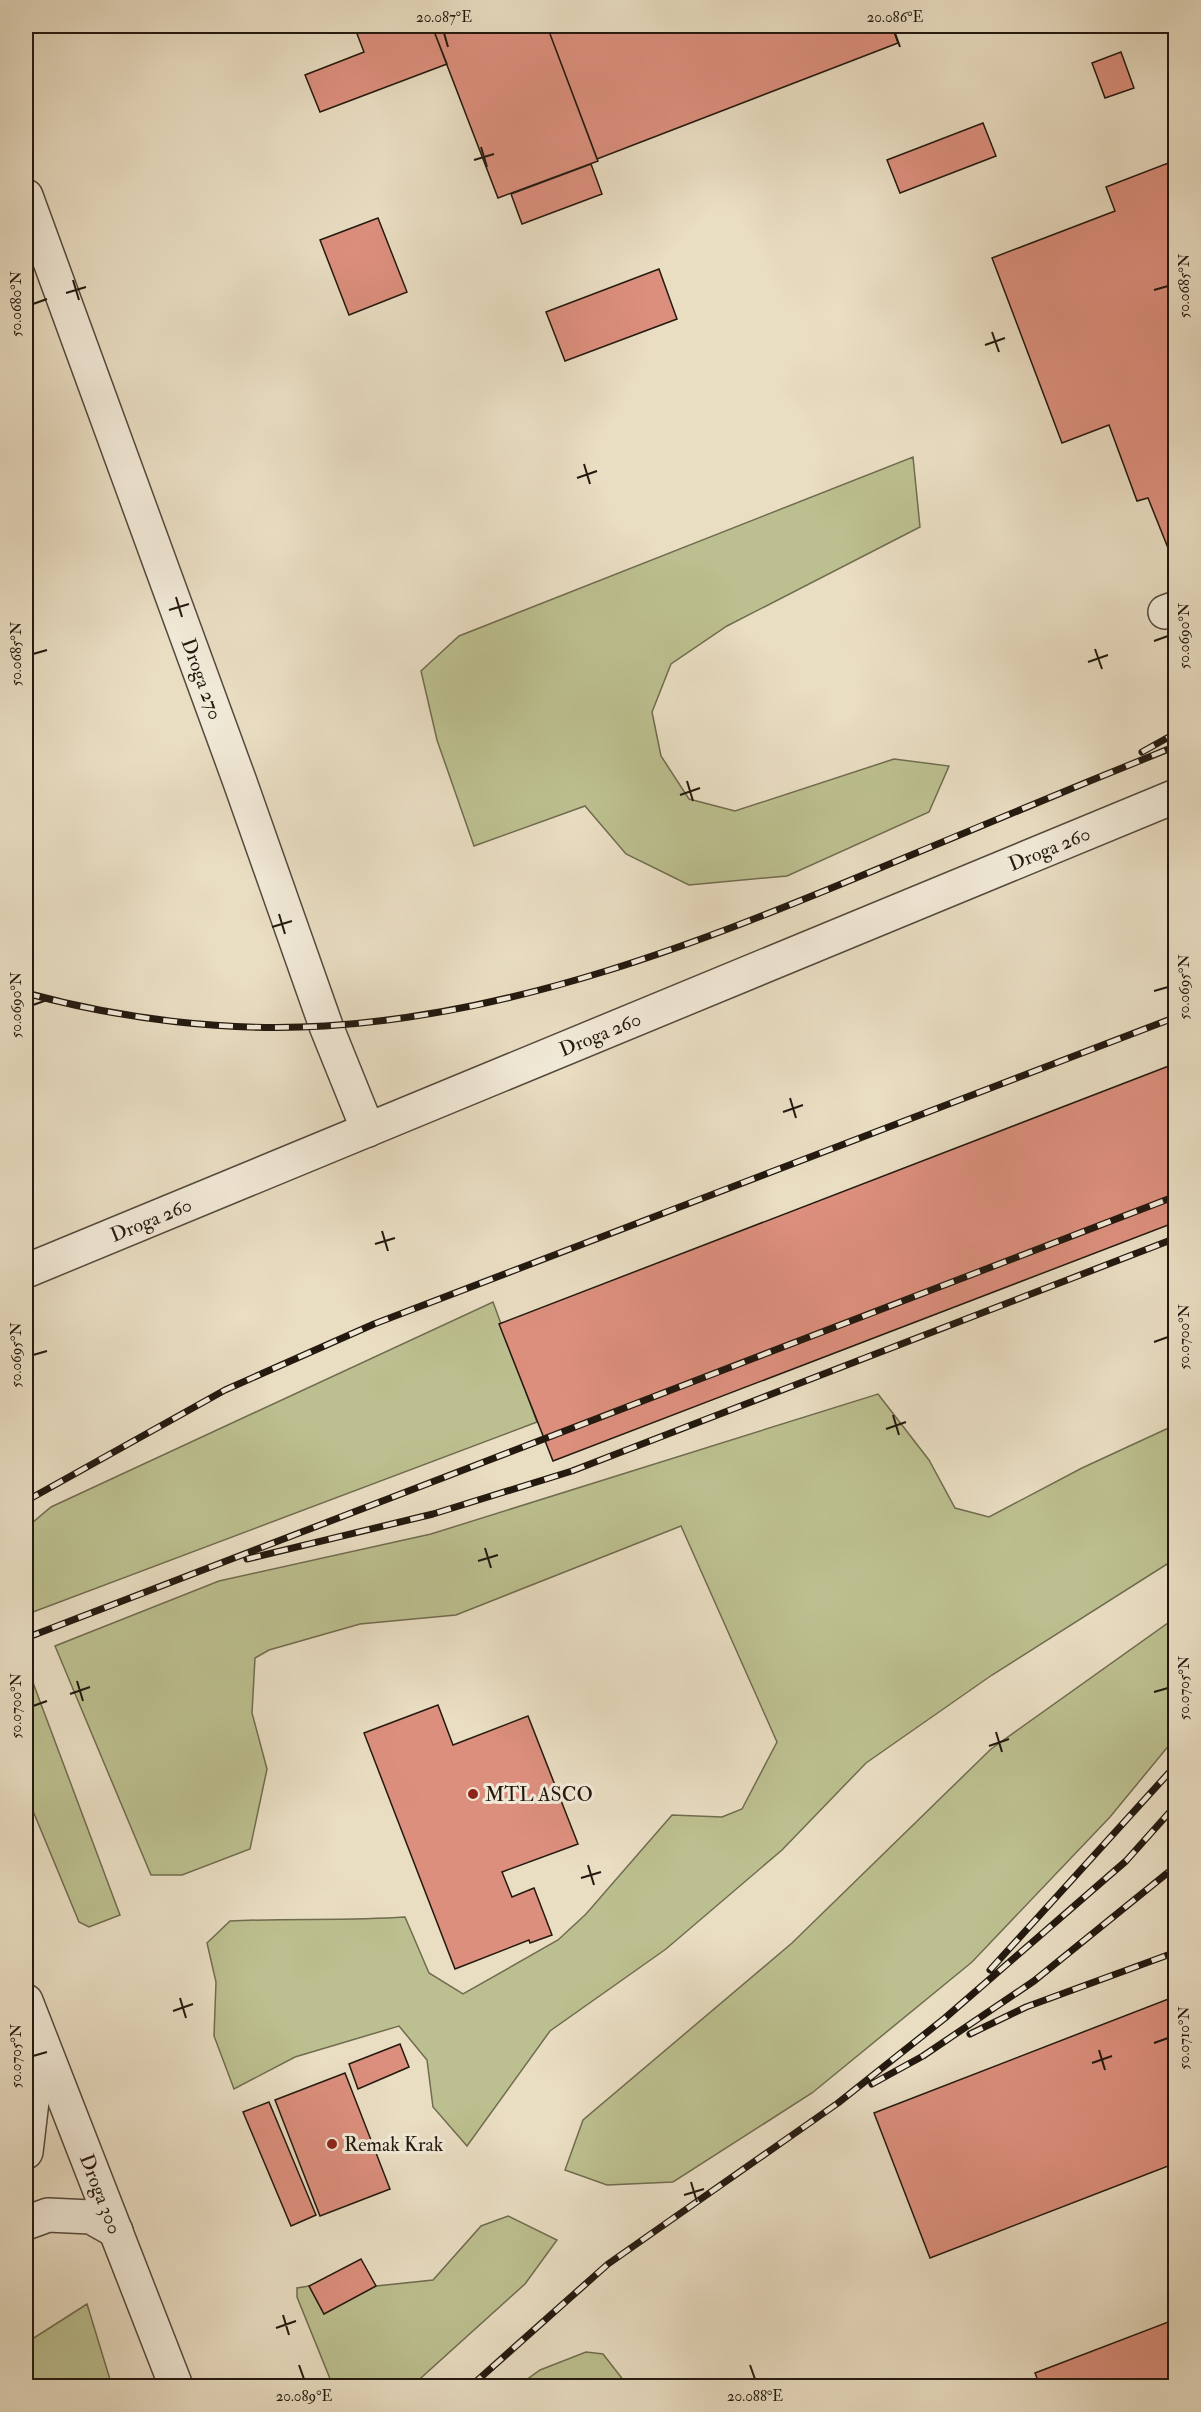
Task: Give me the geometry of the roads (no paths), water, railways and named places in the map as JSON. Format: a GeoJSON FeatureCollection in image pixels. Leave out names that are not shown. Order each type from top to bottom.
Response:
{"type":"FeatureCollection","features":[{"type":"Feature","properties":{"kind":"lane","name":"Droga 270"},"geometry":{"type":"LineString","coordinates":[[26,196],[240,782],[326,1026],[368,1130]]}},
{"type":"Feature","properties":{"kind":"lane","name":"Droga 260"},"geometry":{"type":"LineString","coordinates":[[26,1271],[1176,796]]}},
{"type":"Feature","properties":{"kind":"lane","name":"Droga 300"},"geometry":{"type":"LineString","coordinates":[[26,2001],[176,2386]]}},
{"type":"Feature","properties":{"kind":"lane"},"geometry":{"type":"LineString","coordinates":[[26,2152],[39,2037]]}},
{"type":"Feature","properties":{"kind":"lane"},"geometry":{"type":"LineString","coordinates":[[26,2223],[48,2215],[91,2217],[116,2231]]}},
{"type":"Feature","properties":{"kind":"railway"},"geometry":{"type":"LineString","coordinates":[[1142,752],[1176,733]]}},
{"type":"Feature","properties":{"kind":"railway"},"geometry":{"type":"LineString","coordinates":[[26,993],[99,1010],[174,1022],[250,1027],[325,1026],[397,1019],[469,1007],[608,970],[745,922],[1176,746]]}},
{"type":"Feature","properties":{"kind":"railway"},"geometry":{"type":"LineString","coordinates":[[26,1501],[225,1390],[374,1324],[1176,1017]]}},
{"type":"Feature","properties":{"kind":"railway"},"geometry":{"type":"LineString","coordinates":[[26,1638],[1176,1196]]}},
{"type":"Feature","properties":{"kind":"railway"},"geometry":{"type":"LineString","coordinates":[[247,1559],[433,1514],[572,1471],[1176,1238]]}},
{"type":"Feature","properties":{"kind":"railway"},"geometry":{"type":"LineString","coordinates":[[990,1970],[1176,1765]]}},
{"type":"Feature","properties":{"kind":"railway"},"geometry":{"type":"LineString","coordinates":[[471,2386],[608,2264],[838,2103],[945,2018],[1126,1861],[1176,1805]]}},
{"type":"Feature","properties":{"kind":"railway"},"geometry":{"type":"LineString","coordinates":[[872,2084],[923,2056],[1034,1981],[1176,1866]]}},
{"type":"Feature","properties":{"kind":"railway"},"geometry":{"type":"LineString","coordinates":[[970,2034],[1026,2007],[1176,1952]]}},
{"type":"Feature","properties":{"kind":"place","name":"MTL ASCO"},"geometry":{"type":"Point","coordinates":[473,1794]}},
{"type":"Feature","properties":{"kind":"place","name":"Remak Krak"},"geometry":{"type":"Point","coordinates":[332,2144]}}]}
